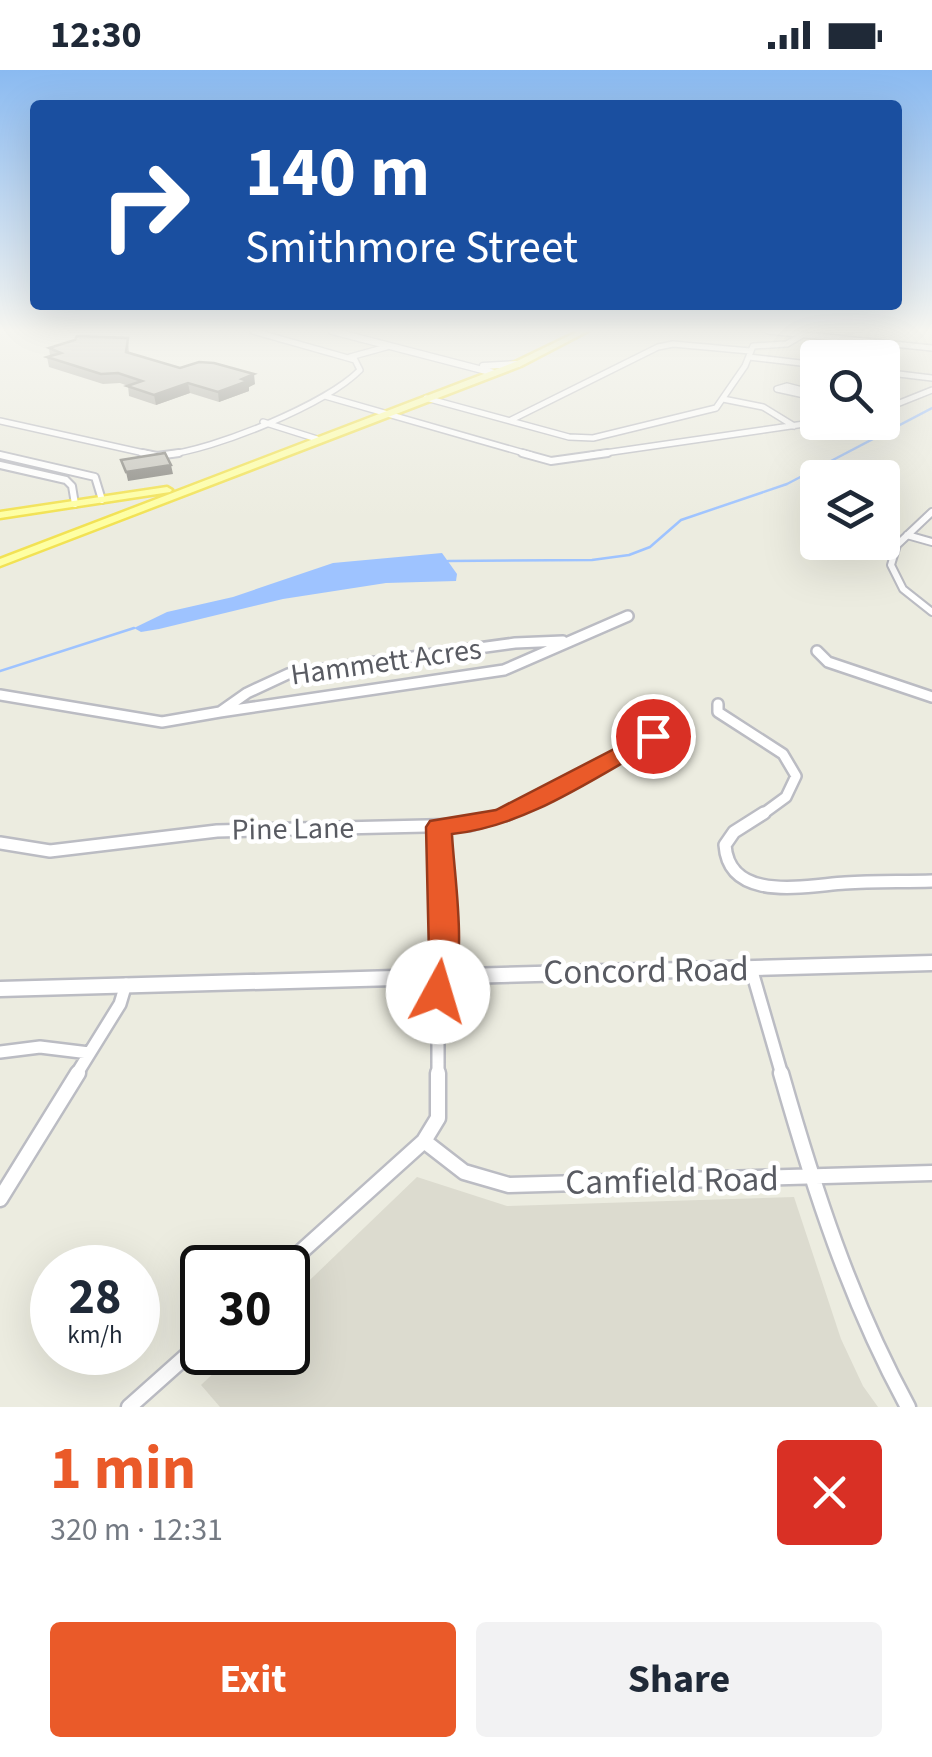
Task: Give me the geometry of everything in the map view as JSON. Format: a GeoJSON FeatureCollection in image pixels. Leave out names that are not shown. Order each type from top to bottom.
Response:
{"type":"FeatureCollection","features":[{"type":"Feature","properties":{"kind":"main road"},"geometry":{"type":"LineString","coordinates":[[0,563],[438,393]]}},
{"type":"Feature","properties":{"kind":"main road"},"geometry":{"type":"LineString","coordinates":[[0,515],[186,490]]}},
{"type":"Feature","properties":{"kind":"street"},"geometry":{"type":"LineString","coordinates":[[0,421],[157,456],[203,446],[329,393]]}},
{"type":"Feature","properties":{"kind":"street"},"geometry":{"type":"LineString","coordinates":[[510,421],[564,393]]}},
{"type":"Feature","properties":{"kind":"street"},"geometry":{"type":"LineString","coordinates":[[426,398],[570,437],[593,438],[716,408],[726,393]]}},
{"type":"Feature","properties":{"kind":"street"},"geometry":{"type":"LineString","coordinates":[[324,396],[536,457],[566,461],[800,425]]}},
{"type":"Feature","properties":{"kind":"street"},"geometry":{"type":"LineString","coordinates":[[723,399],[763,407],[794,426]]}},
{"type":"Feature","properties":{"kind":"street"},"geometry":{"type":"LineString","coordinates":[[263,422],[318,439]]}},
{"type":"Feature","properties":{"kind":"street"},"geometry":{"type":"LineString","coordinates":[[0,454],[95,478],[102,500]]}},
{"type":"Feature","properties":{"kind":"street"},"geometry":{"type":"LineString","coordinates":[[0,465],[66,480],[72,486],[75,504]]}},
{"type":"Feature","properties":{"kind":"street"},"geometry":{"type":"LineString","coordinates":[[932,512],[896,545],[892,556],[894,576],[932,612]]}},
{"type":"Feature","properties":{"kind":"street"},"geometry":{"type":"LineString","coordinates":[[907,535],[932,542]]}},
{"type":"Feature","properties":{"kind":"street","name":"Hammett Acres"},"geometry":{"type":"LineString","coordinates":[[0,695],[162,722],[504,670],[562,641],[628,616]]}},
{"type":"Feature","properties":{"kind":"street","name":"Hammett Acres"},"geometry":{"type":"LineString","coordinates":[[220,712],[246,692],[288,674],[515,643],[562,641]]}},
{"type":"Feature","properties":{"kind":"street"},"geometry":{"type":"LineString","coordinates":[[816,651],[828,662],[932,697]]}},
{"type":"Feature","properties":{"kind":"street"},"geometry":{"type":"LineString","coordinates":[[718,704],[718,712],[783,754],[796,776],[784,799],[738,828],[726,841],[726,857],[739,873],[762,885],[790,890],[932,881]]}},
{"type":"Feature","properties":{"kind":"street","name":"Pine Lane"},"geometry":{"type":"LineString","coordinates":[[0,844],[50,851],[218,830],[439,827],[486,822],[505,816],[653,736]]}},
{"type":"Feature","properties":{"kind":"street"},"geometry":{"type":"LineString","coordinates":[[309,1245],[424,1141],[438,1118],[439,827]]}},
{"type":"Feature","properties":{"kind":"street","name":"Concord Road"},"geometry":{"type":"LineString","coordinates":[[0,988],[932,963]]}},
{"type":"Feature","properties":{"kind":"street"},"geometry":{"type":"LineString","coordinates":[[751,968],[839,1258],[879,1358],[908,1407]]}},
{"type":"Feature","properties":{"kind":"street"},"geometry":{"type":"LineString","coordinates":[[0,1199],[120,1004],[126,984]]}},
{"type":"Feature","properties":{"kind":"street"},"geometry":{"type":"LineString","coordinates":[[0,1052],[40,1047],[88,1053]]}},
{"type":"Feature","properties":{"kind":"street","name":"Camfield Road"},"geometry":{"type":"LineString","coordinates":[[424,1141],[464,1172],[509,1185],[932,1173]]}},
{"type":"Feature","properties":{"kind":"street"},"geometry":{"type":"LineString","coordinates":[[129,1407],[180,1362]]}},
{"type":"Feature","properties":{"kind":"shaded area"},"geometry":{"type":"Polygon","coordinates":[[[417,1177],[507,1206],[794,1197],[841,1339],[863,1386],[878,1407],[220,1407],[201,1385],[212,1375],[310,1375],[310,1280],[417,1177]]]}},
{"type":"Feature","properties":{"kind":"water"},"geometry":{"type":"Polygon","coordinates":[[[442,553],[457,574],[456,581],[386,583],[283,599],[159,629],[141,632],[134,628],[167,612],[233,597],[333,563],[442,553]]]}},
{"type":"Feature","properties":{"kind":"building"},"geometry":{"type":"Polygon","coordinates":[[[165,453],[171,465],[126,472],[121,460],[165,453]]]}},
{"type":"Feature","properties":{"kind":"waterway"},"geometry":{"type":"LineString","coordinates":[[448,561],[592,560],[629,555],[650,547],[681,520],[787,484],[932,408]]}},
{"type":"Feature","properties":{"kind":"waterway"},"geometry":{"type":"LineString","coordinates":[[0,671],[134,628]]}},
{"type":"Feature","properties":{"kind":"route"},"geometry":{"type":"LineString","coordinates":[[438,992],[443,955],[439,827],[505,816],[653,736]]}}]}
